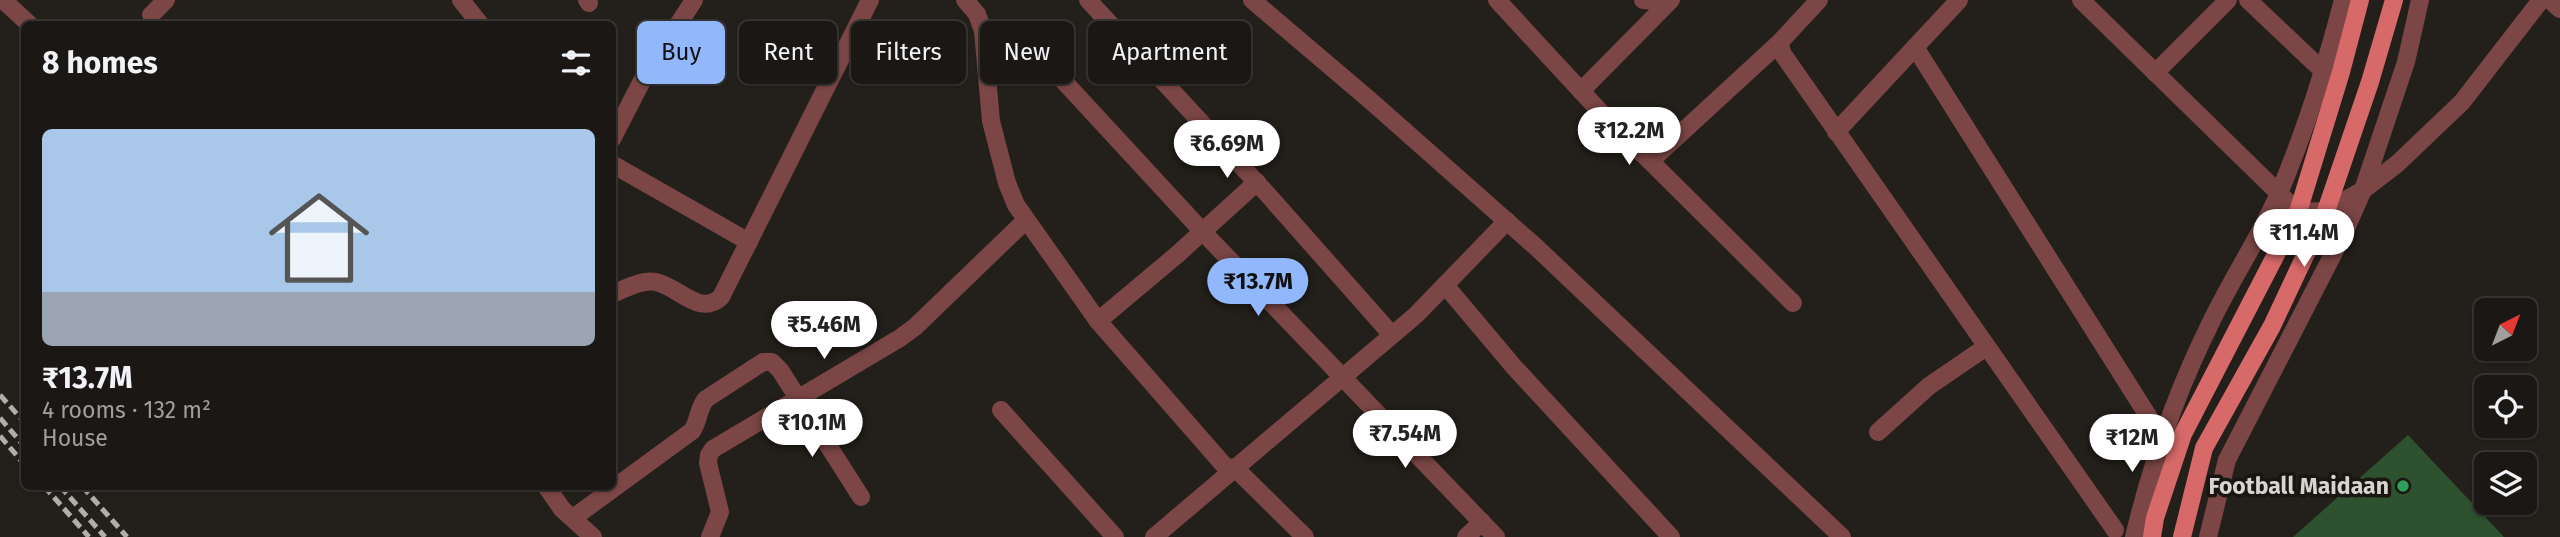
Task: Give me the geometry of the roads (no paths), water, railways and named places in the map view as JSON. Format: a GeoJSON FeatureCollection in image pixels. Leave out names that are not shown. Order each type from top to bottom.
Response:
{"type":"FeatureCollection","features":[{"type":"Feature","properties":{"kind":"main road"},"geometry":{"type":"LineString","coordinates":[[2152,537],[2155,518],[2183,434],[2298,212],[2360,0]]}},
{"type":"Feature","properties":{"kind":"main road"},"geometry":{"type":"LineString","coordinates":[[2182,537],[2204,448],[2272,326],[2326,211],[2370,82],[2394,0]]}},
{"type":"Feature","properties":{"kind":"street"},"geometry":{"type":"LineString","coordinates":[[3,0],[26,21]]}},
{"type":"Feature","properties":{"kind":"street"},"geometry":{"type":"LineString","coordinates":[[151,15],[166,0]]}},
{"type":"Feature","properties":{"kind":"street"},"geometry":{"type":"LineString","coordinates":[[461,0],[478,21]]}},
{"type":"Feature","properties":{"kind":"street"},"geometry":{"type":"LineString","coordinates":[[616,131],[644,77],[695,0]]}},
{"type":"Feature","properties":{"kind":"street"},"geometry":{"type":"LineString","coordinates":[[616,292],[646,281],[657,282],[704,305],[714,303],[721,297],[870,0]]}},
{"type":"Feature","properties":{"kind":"street"},"geometry":{"type":"LineString","coordinates":[[965,0],[980,21]]}},
{"type":"Feature","properties":{"kind":"street"},"geometry":{"type":"LineString","coordinates":[[1088,0],[1256,182],[1392,335]]}},
{"type":"Feature","properties":{"kind":"street"},"geometry":{"type":"LineString","coordinates":[[1252,0],[1507,222],[1842,537]]}},
{"type":"Feature","properties":{"kind":"street"},"geometry":{"type":"LineString","coordinates":[[1497,0],[1631,145],[1793,303]]}},
{"type":"Feature","properties":{"kind":"street"},"geometry":{"type":"LineString","coordinates":[[1643,0],[1670,1]]}},
{"type":"Feature","properties":{"kind":"street"},"geometry":{"type":"LineString","coordinates":[[1643,154],[1655,157],[1662,152],[1780,42],[1818,0]]}},
{"type":"Feature","properties":{"kind":"street"},"geometry":{"type":"LineString","coordinates":[[1836,132],[1959,0]]}},
{"type":"Feature","properties":{"kind":"street"},"geometry":{"type":"LineString","coordinates":[[2081,0],[2298,212],[2326,211],[2363,190],[2397,164],[2462,102],[2541,0]]}},
{"type":"Feature","properties":{"kind":"street"},"geometry":{"type":"LineString","coordinates":[[2155,73],[2228,0]]}},
{"type":"Feature","properties":{"kind":"street"},"geometry":{"type":"LineString","coordinates":[[2248,0],[2324,72]]}},
{"type":"Feature","properties":{"kind":"street"},"geometry":{"type":"LineString","coordinates":[[2134,537],[2146,488],[2180,390],[2213,317],[2279,193],[2324,72],[2343,0]]}},
{"type":"Feature","properties":{"kind":"street"},"geometry":{"type":"LineString","coordinates":[[2208,537],[2227,460],[2345,231],[2363,190],[2406,62],[2420,0]]}},
{"type":"Feature","properties":{"kind":"street"},"geometry":{"type":"LineString","coordinates":[[2550,0],[2560,9]]}},
{"type":"Feature","properties":{"kind":"street"},"geometry":{"type":"LineString","coordinates":[[1581,91],[1670,1]]}},
{"type":"Feature","properties":{"kind":"street"},"geometry":{"type":"LineString","coordinates":[[1780,42],[1782,53],[2112,534],[2183,434]]}},
{"type":"Feature","properties":{"kind":"street"},"geometry":{"type":"LineString","coordinates":[[1915,47],[2162,438]]}},
{"type":"Feature","properties":{"kind":"street"},"geometry":{"type":"LineString","coordinates":[[988,84],[991,121],[1007,183],[1026,220],[1098,321],[1232,469],[1306,537]]}},
{"type":"Feature","properties":{"kind":"street"},"geometry":{"type":"LineString","coordinates":[[1066,84],[1203,232],[1496,537]]}},
{"type":"Feature","properties":{"kind":"street"},"geometry":{"type":"LineString","coordinates":[[616,166],[749,242]]}},
{"type":"Feature","properties":{"kind":"street"},"geometry":{"type":"LineString","coordinates":[[1098,321],[1203,232],[1256,182]]}},
{"type":"Feature","properties":{"kind":"street"},"geometry":{"type":"LineString","coordinates":[[710,537],[720,512],[708,463],[713,449],[879,352],[915,327],[1026,220]]}},
{"type":"Feature","properties":{"kind":"street"},"geometry":{"type":"LineString","coordinates":[[1154,537],[1392,335],[1507,222]]}},
{"type":"Feature","properties":{"kind":"street"},"geometry":{"type":"LineString","coordinates":[[1445,285],[1531,387],[1671,537]]}},
{"type":"Feature","properties":{"kind":"street"},"geometry":{"type":"LineString","coordinates":[[1878,432],[1929,386],[1986,347]]}},
{"type":"Feature","properties":{"kind":"street"},"geometry":{"type":"LineString","coordinates":[[616,487],[692,431],[697,424],[701,405],[706,399],[764,362],[772,362],[780,370],[861,497]]}},
{"type":"Feature","properties":{"kind":"street"},"geometry":{"type":"LineString","coordinates":[[1001,410],[1115,537]]}},
{"type":"Feature","properties":{"kind":"street"},"geometry":{"type":"LineString","coordinates":[[548,490],[553,499],[593,537]]}},
{"type":"Feature","properties":{"kind":"street"},"geometry":{"type":"LineString","coordinates":[[573,518],[611,490]]}},
{"type":"Feature","properties":{"kind":"street"},"geometry":{"type":"LineString","coordinates":[[1466,537],[1482,522]]}},
{"type":"Feature","properties":{"kind":"railway"},"geometry":{"type":"LineString","coordinates":[[0,395],[21,419]]}},
{"type":"Feature","properties":{"kind":"railway"},"geometry":{"type":"LineString","coordinates":[[0,418],[21,442]]}},
{"type":"Feature","properties":{"kind":"railway"},"geometry":{"type":"LineString","coordinates":[[0,436],[21,460]]}},
{"type":"Feature","properties":{"kind":"railway"},"geometry":{"type":"LineString","coordinates":[[48,490],[89,537]]}},
{"type":"Feature","properties":{"kind":"railway"},"geometry":{"type":"LineString","coordinates":[[64,490],[105,537]]}},
{"type":"Feature","properties":{"kind":"railway"},"geometry":{"type":"LineString","coordinates":[[86,490],[127,537]]}},
{"type":"Feature","properties":{"kind":"place","name":"Football Maidaan"},"geometry":{"type":"Point","coordinates":[2403,486]}}]}
